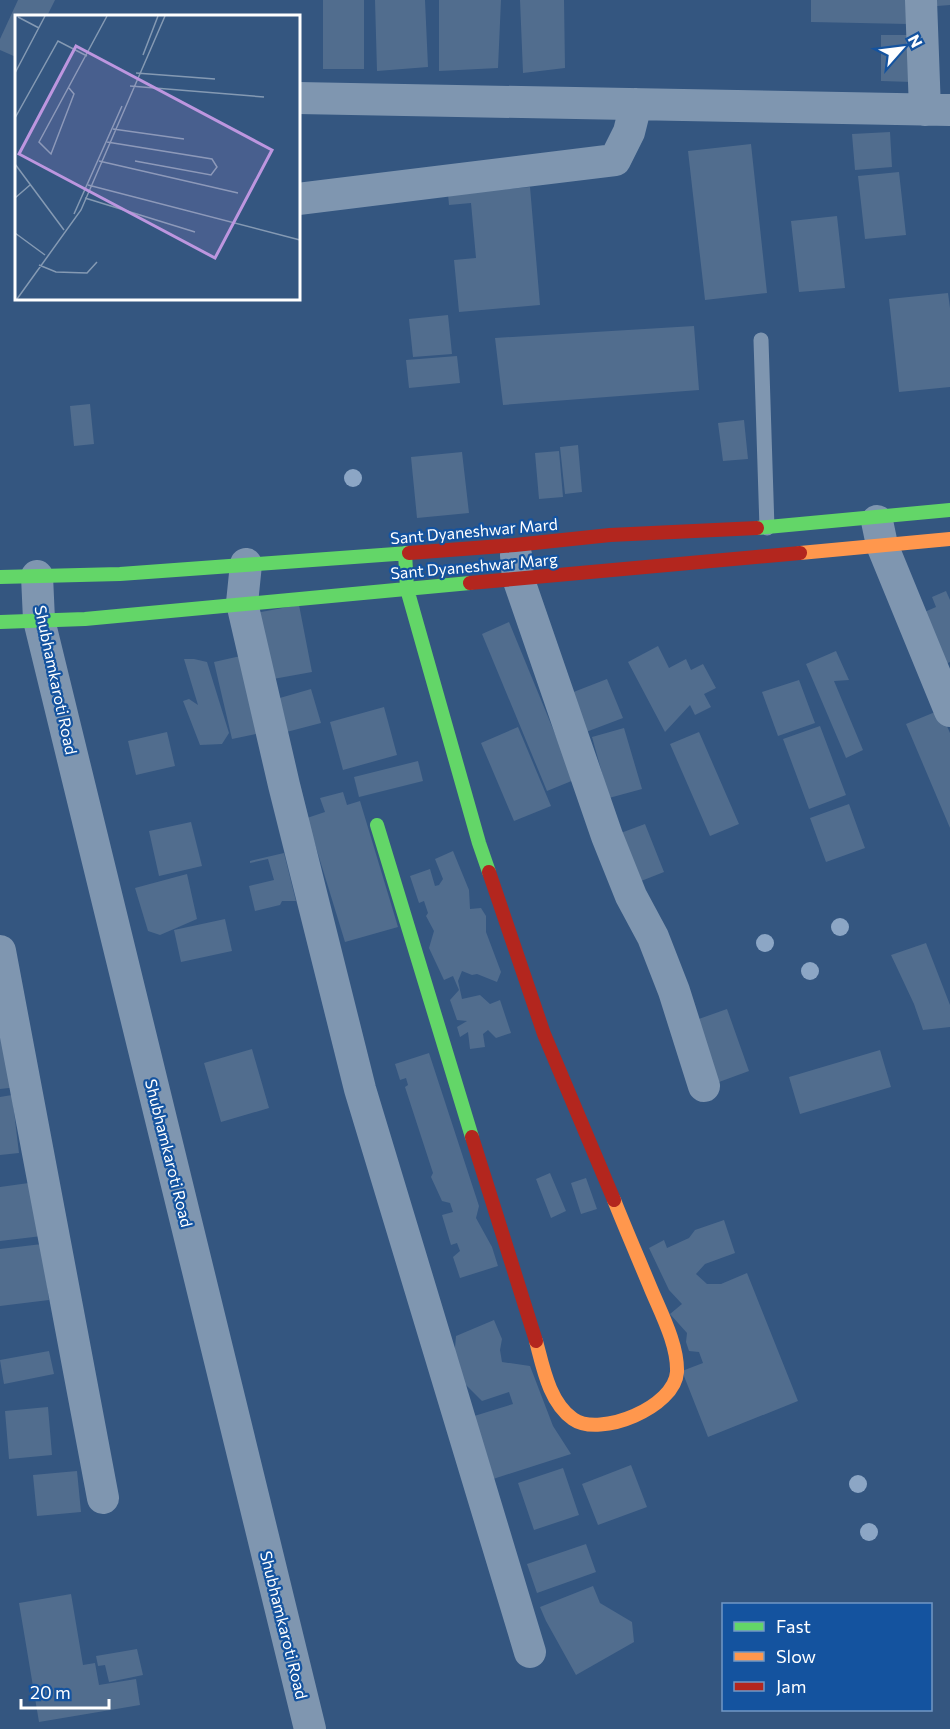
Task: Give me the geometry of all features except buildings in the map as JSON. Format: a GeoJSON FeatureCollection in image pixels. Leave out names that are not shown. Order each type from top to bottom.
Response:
{"type":"FeatureCollection","features":[{"type":"Feature","properties":{"kind":"main road","name":"Sant Dyaneshwar Mard"},"geometry":{"type":"LineString","coordinates":[[0,577],[120,574],[515,545],[611,552],[767,528],[879,531],[950,510]]}},
{"type":"Feature","properties":{"kind":"main road","name":"Sant Dyaneshwar Marg"},"geometry":{"type":"LineString","coordinates":[[0,622],[85,619],[518,579],[611,552],[879,531],[950,539]]}},
{"type":"Feature","properties":{"kind":"main road"},"geometry":{"type":"LineString","coordinates":[[377,825],[546,1375],[557,1401],[568,1416],[582,1424],[601,1424],[635,1415],[660,1401],[674,1386],[677,1366],[672,1346],[666,1324],[544,1034],[479,843],[407,589],[405,553]]}},
{"type":"Feature","properties":{"kind":"street"},"geometry":{"type":"LineString","coordinates":[[300,98],[938,110],[921,0]]}},
{"type":"Feature","properties":{"kind":"street"},"geometry":{"type":"LineString","coordinates":[[300,199],[615,160],[629,132],[636,104]]}},
{"type":"Feature","properties":{"kind":"street"},"geometry":{"type":"LineString","coordinates":[[879,531],[950,711]]}},
{"type":"Feature","properties":{"kind":"street"},"geometry":{"type":"LineString","coordinates":[[515,545],[518,579],[607,836],[674,991],[704,1086]]}},
{"type":"Feature","properties":{"kind":"street"},"geometry":{"type":"LineString","coordinates":[[246,564],[242,603],[284,785],[360,1089],[530,1652]]}},
{"type":"Feature","properties":{"kind":"street","name":"Shubhamkaroti Road"},"geometry":{"type":"LineString","coordinates":[[37,576],[39,620],[310,1729]]}},
{"type":"Feature","properties":{"kind":"street"},"geometry":{"type":"LineString","coordinates":[[0,951],[103,1498]]}},
{"type":"Feature","properties":{"kind":"lane"},"geometry":{"type":"LineString","coordinates":[[761,340],[767,528]]}},
{"type":"Feature","properties":{"kind":"traffic: fast"},"geometry":{"type":"LineString","coordinates":[[757,528],[950,510]]}},
{"type":"Feature","properties":{"kind":"traffic: fast"},"geometry":{"type":"LineString","coordinates":[[405,553],[407,589],[489,872]]}},
{"type":"Feature","properties":{"kind":"traffic: fast"},"geometry":{"type":"LineString","coordinates":[[0,577],[120,574],[409,553]]}},
{"type":"Feature","properties":{"kind":"traffic: fast"},"geometry":{"type":"LineString","coordinates":[[0,622],[85,619],[470,583]]}},
{"type":"Feature","properties":{"kind":"traffic: fast"},"geometry":{"type":"LineString","coordinates":[[377,825],[472,1137]]}},
{"type":"Feature","properties":{"kind":"traffic: slow"},"geometry":{"type":"LineString","coordinates":[[800,553],[950,539]]}},
{"type":"Feature","properties":{"kind":"traffic: slow"},"geometry":{"type":"LineString","coordinates":[[536,1341],[544,1373],[558,1403],[573,1419],[585,1424],[600,1425],[634,1416],[664,1397],[673,1385],[677,1362],[672,1340],[614,1200]]}},
{"type":"Feature","properties":{"kind":"traffic: jam"},"geometry":{"type":"LineString","coordinates":[[409,553],[610,535],[757,528]]}},
{"type":"Feature","properties":{"kind":"traffic: jam"},"geometry":{"type":"LineString","coordinates":[[470,583],[800,553]]}},
{"type":"Feature","properties":{"kind":"traffic: jam"},"geometry":{"type":"LineString","coordinates":[[489,872],[544,1034],[614,1200]]}},
{"type":"Feature","properties":{"kind":"traffic: jam"},"geometry":{"type":"LineString","coordinates":[[472,1137],[536,1341]]}}]}
